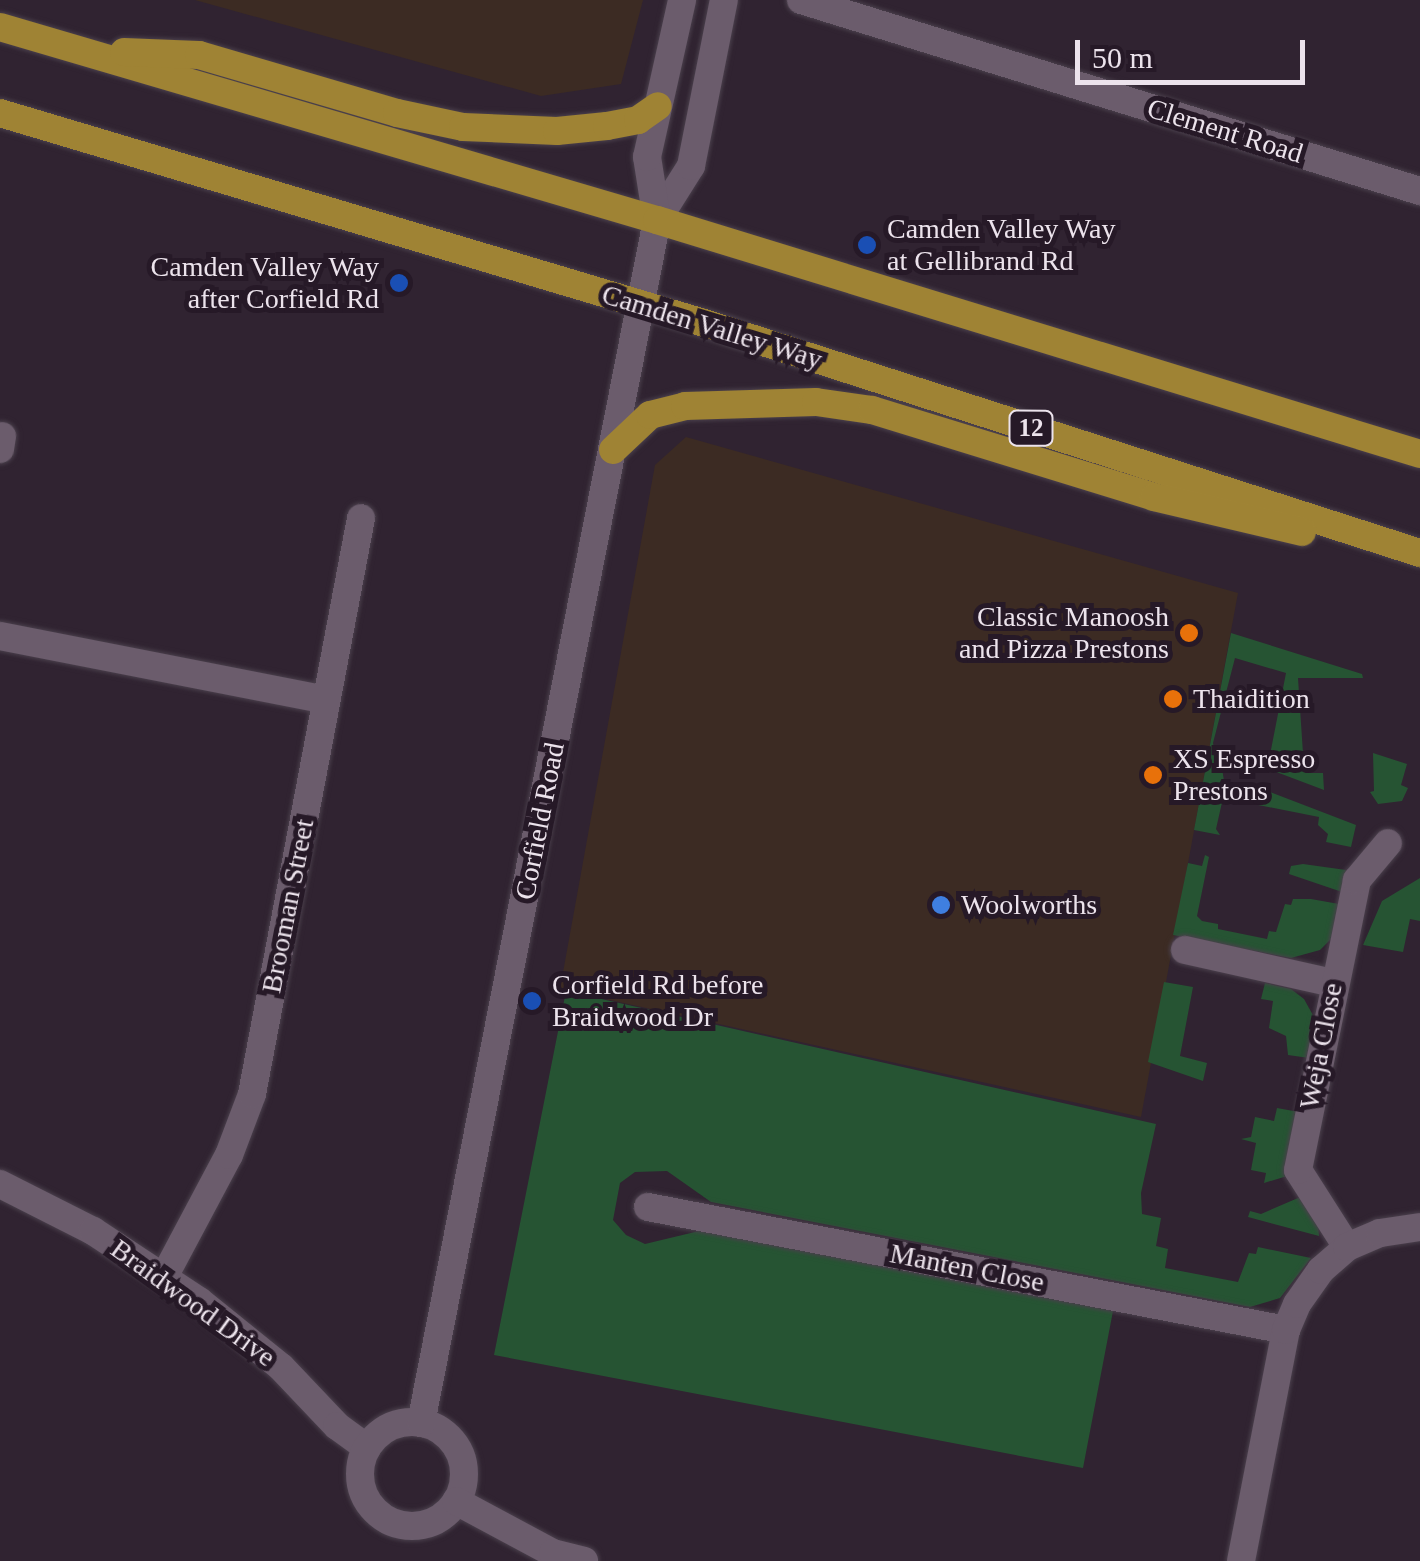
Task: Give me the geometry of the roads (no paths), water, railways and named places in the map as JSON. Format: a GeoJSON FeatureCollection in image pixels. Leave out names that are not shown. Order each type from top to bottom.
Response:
{"type":"FeatureCollection","features":[{"type":"Feature","properties":{"kind":"main road"},"geometry":{"type":"LineString","coordinates":[[0,26],[657,220],[1420,454]]}},
{"type":"Feature","properties":{"kind":"main road"},"geometry":{"type":"LineString","coordinates":[[82,51],[198,55],[397,113],[462,127],[557,131],[606,126],[638,120],[658,106]]}},
{"type":"Feature","properties":{"kind":"main road","name":"Camden Valley Way"},"geometry":{"type":"LineString","coordinates":[[0,113],[641,304],[1420,556]]}},
{"type":"Feature","properties":{"kind":"main road"},"geometry":{"type":"LineString","coordinates":[[613,450],[650,414],[685,406],[816,402],[872,410],[1154,497],[1420,556]]}},
{"type":"Feature","properties":{"kind":"street"},"geometry":{"type":"LineString","coordinates":[[657,220],[648,157],[682,0]]}},
{"type":"Feature","properties":{"kind":"street"},"geometry":{"type":"LineString","coordinates":[[657,220],[691,166],[724,0]]}},
{"type":"Feature","properties":{"kind":"street","name":"Clement Road"},"geometry":{"type":"LineString","coordinates":[[801,0],[1420,191]]}},
{"type":"Feature","properties":{"kind":"street","name":"Corfield Road"},"geometry":{"type":"LineString","coordinates":[[421,1423],[657,220]]}},
{"type":"Feature","properties":{"kind":"street","name":"Brooman Street"},"geometry":{"type":"LineString","coordinates":[[164,1276],[229,1155],[252,1094],[361,518]]}},
{"type":"Feature","properties":{"kind":"street"},"geometry":{"type":"LineString","coordinates":[[0,636],[326,700]]}},
{"type":"Feature","properties":{"kind":"street","name":"Weja Close"},"geometry":{"type":"LineString","coordinates":[[1346,1247],[1298,1170],[1357,880],[1388,844]]}},
{"type":"Feature","properties":{"kind":"street"},"geometry":{"type":"LineString","coordinates":[[1185,950],[1333,983]]}},
{"type":"Feature","properties":{"kind":"street","name":"Braidwood Drive"},"geometry":{"type":"LineString","coordinates":[[0,1184],[93,1232],[164,1276],[244,1334],[337,1426],[367,1448]]}},
{"type":"Feature","properties":{"kind":"street","name":"Manten Close"},"geometry":{"type":"LineString","coordinates":[[648,1207],[1286,1330]]}},
{"type":"Feature","properties":{"kind":"street"},"geometry":{"type":"LineString","coordinates":[[1241,1561],[1286,1330],[1309,1285],[1346,1247],[1380,1232],[1420,1227]]}},
{"type":"Feature","properties":{"kind":"street"},"geometry":{"type":"LineString","coordinates":[[421,1423],[450,1438],[460,1452],[463,1486],[456,1501],[428,1523],[394,1522],[367,1500],[360,1483],[367,1448],[390,1427],[421,1423]]}},
{"type":"Feature","properties":{"kind":"street"},"geometry":{"type":"LineString","coordinates":[[456,1501],[553,1553],[584,1561]]}},
{"type":"Feature","properties":{"kind":"place","name":"Camden Valley Way at Gellibrand Rd"},"geometry":{"type":"Point","coordinates":[867,245]}},
{"type":"Feature","properties":{"kind":"place","name":"Camden Valley Way after Corfield Rd"},"geometry":{"type":"Point","coordinates":[399,283]}},
{"type":"Feature","properties":{"kind":"place","name":"Classic Manoosh and Pizza Prestons"},"geometry":{"type":"Point","coordinates":[1189,633]}},
{"type":"Feature","properties":{"kind":"place","name":"Thaidition"},"geometry":{"type":"Point","coordinates":[1173,699]}},
{"type":"Feature","properties":{"kind":"place","name":"XS Espresso Prestons"},"geometry":{"type":"Point","coordinates":[1153,775]}},
{"type":"Feature","properties":{"kind":"place","name":"Woolworths"},"geometry":{"type":"Point","coordinates":[941,905]}},
{"type":"Feature","properties":{"kind":"place","name":"Corfield Rd before Braidwood Dr"},"geometry":{"type":"Point","coordinates":[532,1001]}}]}
